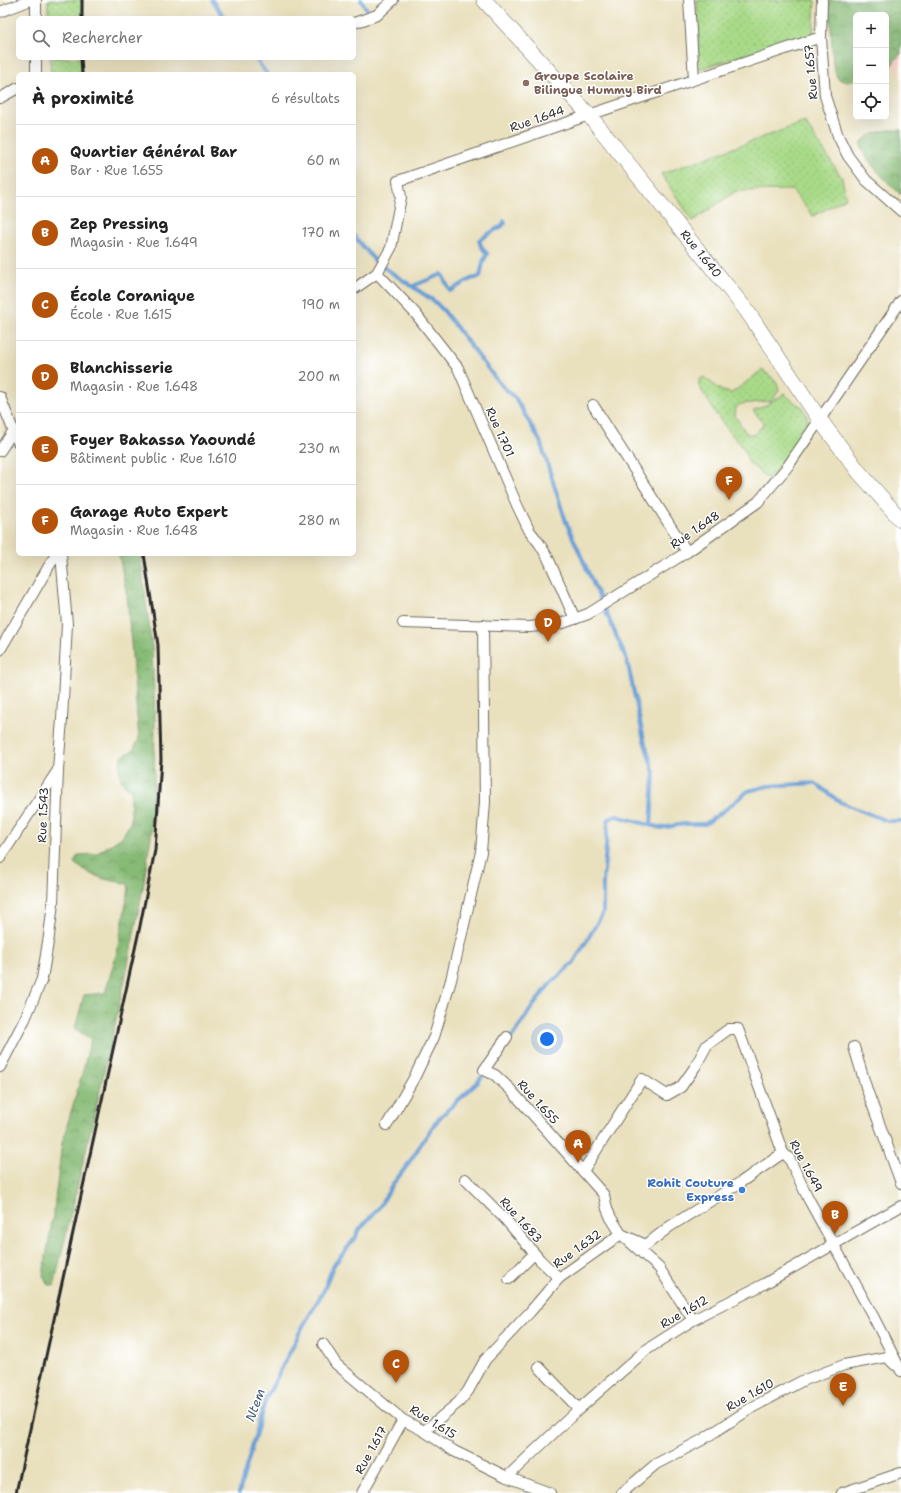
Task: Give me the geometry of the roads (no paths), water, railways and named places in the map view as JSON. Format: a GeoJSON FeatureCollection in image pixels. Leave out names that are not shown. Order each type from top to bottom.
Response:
{"type":"FeatureCollection","features":[{"type":"Feature","properties":{"kind":"street"},"geometry":{"type":"LineString","coordinates":[[0,12],[31,0]]}},
{"type":"Feature","properties":{"kind":"street"},"geometry":{"type":"LineString","coordinates":[[36,0],[36,16]]}},
{"type":"Feature","properties":{"kind":"street"},"geometry":{"type":"LineString","coordinates":[[356,22],[377,15],[393,0]]}},
{"type":"Feature","properties":{"kind":"street","name":"Rue 1.640"},"geometry":{"type":"LineString","coordinates":[[484,0],[589,115],[747,311],[820,420],[859,472],[901,520]]}},
{"type":"Feature","properties":{"kind":"street"},"geometry":{"type":"LineString","coordinates":[[689,0],[694,79]]}},
{"type":"Feature","properties":{"kind":"street","name":"Rue 1.657"},"geometry":{"type":"LineString","coordinates":[[822,0],[821,37],[825,96],[838,136],[848,156],[866,180],[901,211]]}},
{"type":"Feature","properties":{"kind":"street","name":"Rue 1.644"},"geometry":{"type":"LineString","coordinates":[[380,268],[391,248],[401,197],[398,181],[821,37]]}},
{"type":"Feature","properties":{"kind":"street"},"geometry":{"type":"LineString","coordinates":[[36,60],[36,72]]}},
{"type":"Feature","properties":{"kind":"street"},"geometry":{"type":"LineString","coordinates":[[0,98],[16,89]]}},
{"type":"Feature","properties":{"kind":"street"},"geometry":{"type":"LineString","coordinates":[[356,286],[380,268]]}},
{"type":"Feature","properties":{"kind":"street","name":"Rue 1.701"},"geometry":{"type":"LineString","coordinates":[[380,268],[458,368],[517,505],[529,530],[548,558],[575,619]]}},
{"type":"Feature","properties":{"kind":"street","name":"Rue 1.648"},"geometry":{"type":"LineString","coordinates":[[403,623],[530,627],[563,623],[588,614],[687,552],[758,502],[788,466],[901,301]]}},
{"type":"Feature","properties":{"kind":"street"},"geometry":{"type":"LineString","coordinates":[[0,397],[16,436]]}},
{"type":"Feature","properties":{"kind":"street"},"geometry":{"type":"LineString","coordinates":[[593,405],[687,552]]}},
{"type":"Feature","properties":{"kind":"street"},"geometry":{"type":"LineString","coordinates":[[0,451],[14,430]]}},
{"type":"Feature","properties":{"kind":"street"},"geometry":{"type":"LineString","coordinates":[[0,650],[55,556]]}},
{"type":"Feature","properties":{"kind":"street","name":"Rue 1.543"},"geometry":{"type":"LineString","coordinates":[[0,1067],[25,1019],[42,979],[53,903],[58,770],[67,624],[61,556]]}},
{"type":"Feature","properties":{"kind":"street"},"geometry":{"type":"LineString","coordinates":[[387,1125],[414,1078],[434,1037],[451,980],[481,852],[485,802],[483,625]]}},
{"type":"Feature","properties":{"kind":"street"},"geometry":{"type":"LineString","coordinates":[[0,858],[58,770]]}},
{"type":"Feature","properties":{"kind":"street","name":"Rue 1.649"},"geometry":{"type":"LineString","coordinates":[[583,1171],[642,1079],[667,1095],[681,1086],[695,1067],[707,1046],[729,1029],[738,1029],[783,1153],[789,1158],[808,1198],[874,1318],[901,1371]]}},
{"type":"Feature","properties":{"kind":"street","name":"Rue 1.655"},"geometry":{"type":"LineString","coordinates":[[507,1038],[484,1070],[495,1075],[510,1089],[604,1195],[607,1209],[621,1234],[659,1268],[693,1320]]}},
{"type":"Feature","properties":{"kind":"street"},"geometry":{"type":"LineString","coordinates":[[854,1047],[867,1090],[901,1182]]}},
{"type":"Feature","properties":{"kind":"street","name":"Rue 1.632"},"geometry":{"type":"LineString","coordinates":[[424,1431],[458,1402],[468,1391],[485,1360],[530,1312],[559,1278],[621,1234],[646,1245],[669,1227],[741,1182],[783,1153]]}},
{"type":"Feature","properties":{"kind":"street","name":"Rue 1.683"},"geometry":{"type":"LineString","coordinates":[[465,1179],[505,1219],[534,1254],[559,1278]]}},
{"type":"Feature","properties":{"kind":"street","name":"Rue 1.612"},"geometry":{"type":"LineString","coordinates":[[507,1477],[646,1350],[693,1320],[764,1284],[901,1206]]}},
{"type":"Feature","properties":{"kind":"street"},"geometry":{"type":"LineString","coordinates":[[509,1279],[534,1254]]}},
{"type":"Feature","properties":{"kind":"street","name":"Rue 1.615"},"geometry":{"type":"LineString","coordinates":[[323,1344],[336,1364],[403,1420],[454,1450],[507,1477],[550,1493]]}},
{"type":"Feature","properties":{"kind":"street","name":"Rue 1.610"},"geometry":{"type":"LineString","coordinates":[[622,1493],[656,1464],[702,1440],[753,1407],[802,1381],[844,1365],[886,1357],[901,1371]]}},
{"type":"Feature","properties":{"kind":"street"},"geometry":{"type":"LineString","coordinates":[[539,1367],[579,1410]]}},
{"type":"Feature","properties":{"kind":"street","name":"Rue 1.617"},"geometry":{"type":"LineString","coordinates":[[362,1493],[403,1420]]}},
{"type":"Feature","properties":{"kind":"street"},"geometry":{"type":"LineString","coordinates":[[842,1493],[901,1473]]}},
{"type":"Feature","properties":{"kind":"waterway"},"geometry":{"type":"LineString","coordinates":[[212,0],[224,16]]}},
{"type":"Feature","properties":{"kind":"waterway"},"geometry":{"type":"LineString","coordinates":[[361,0],[369,13]]}},
{"type":"Feature","properties":{"kind":"waterway"},"geometry":{"type":"LineString","coordinates":[[256,60],[266,72]]}},
{"type":"Feature","properties":{"kind":"waterway"},"geometry":{"type":"LineString","coordinates":[[413,286],[442,274],[450,291],[471,279],[480,277],[483,262],[487,254],[481,246],[479,240],[498,228],[499,229],[505,223],[504,221]]}},
{"type":"Feature","properties":{"kind":"waterway"},"geometry":{"type":"LineString","coordinates":[[356,238],[376,262],[434,301],[444,311],[499,383],[516,399],[540,441],[566,522],[627,660],[644,740],[654,773],[651,826]]}},
{"type":"Feature","properties":{"kind":"waterway"},"geometry":{"type":"LineString","coordinates":[[510,1040],[550,984],[574,962],[603,913],[603,883],[609,819],[616,816],[661,828],[684,824],[705,824],[748,791],[768,786],[815,783],[840,802],[887,821],[901,821]]}},
{"type":"Feature","properties":{"kind":"waterway","name":"Ntem"},"geometry":{"type":"LineString","coordinates":[[239,1493],[265,1401],[302,1328],[324,1290],[333,1266],[356,1237],[357,1233],[378,1209],[393,1184],[433,1126],[441,1116],[477,1083],[486,1071]]}},
{"type":"Feature","properties":{"kind":"railway"},"geometry":{"type":"LineString","coordinates":[[82,0],[82,16]]}},
{"type":"Feature","properties":{"kind":"railway"},"geometry":{"type":"LineString","coordinates":[[81,60],[82,72]]}},
{"type":"Feature","properties":{"kind":"railway"},"geometry":{"type":"LineString","coordinates":[[16,1493],[140,926],[155,850],[161,760],[158,645],[144,556]]}},
{"type":"Feature","properties":{"kind":"place","name":"Groupe Scolaire Bilingue Hummy Bird"},"geometry":{"type":"Point","coordinates":[526,83]}},
{"type":"Feature","properties":{"kind":"place","name":"Garage Auto Expert"},"geometry":{"type":"Point","coordinates":[729,500]}},
{"type":"Feature","properties":{"kind":"place","name":"Blanchisserie"},"geometry":{"type":"Point","coordinates":[548,642]}},
{"type":"Feature","properties":{"kind":"place","name":"Quartier Général Bar"},"geometry":{"type":"Point","coordinates":[578,1163]}},
{"type":"Feature","properties":{"kind":"place","name":"Rohit Couture Express"},"geometry":{"type":"Point","coordinates":[742,1190]}},
{"type":"Feature","properties":{"kind":"place","name":"Zep Pressing"},"geometry":{"type":"Point","coordinates":[835,1234]}},
{"type":"Feature","properties":{"kind":"place","name":"École Coranique"},"geometry":{"type":"Point","coordinates":[396,1383]}},
{"type":"Feature","properties":{"kind":"place","name":"Foyer Bakassa Yaoundé"},"geometry":{"type":"Point","coordinates":[843,1406]}}]}
